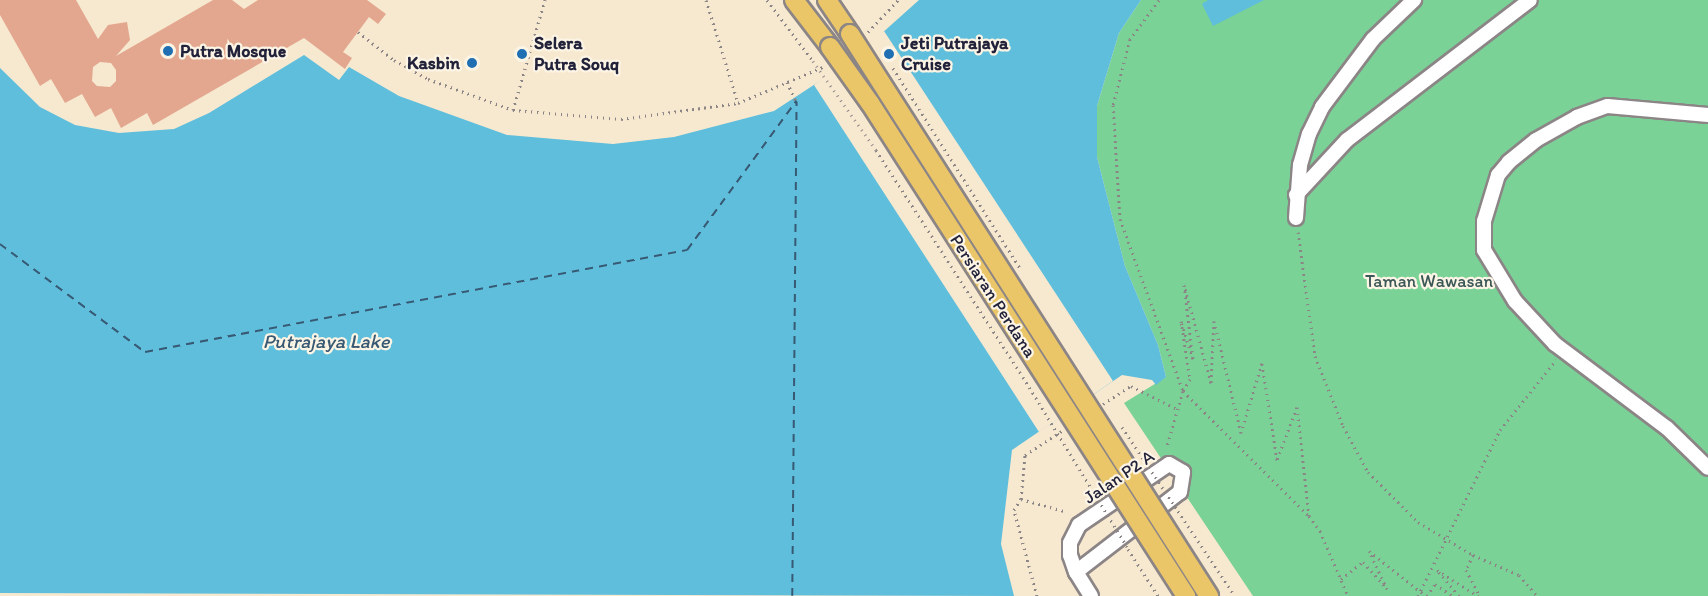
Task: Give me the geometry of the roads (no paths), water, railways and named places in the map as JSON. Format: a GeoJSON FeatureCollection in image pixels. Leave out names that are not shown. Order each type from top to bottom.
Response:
{"type":"FeatureCollection","features":[{"type":"Feature","properties":{"kind":"main road","name":"Persiaran Perdana"},"geometry":{"type":"LineString","coordinates":[[794,0],[830,55],[870,103],[1186,596]]}},
{"type":"Feature","properties":{"kind":"main road","name":"Persiaran Perdana"},"geometry":{"type":"LineString","coordinates":[[827,0],[862,32],[1209,596]]}},
{"type":"Feature","properties":{"kind":"street"},"geometry":{"type":"LineString","coordinates":[[1296,218],[1296,195],[1308,134],[1322,107],[1366,47],[1414,0]]}},
{"type":"Feature","properties":{"kind":"street"},"geometry":{"type":"LineString","coordinates":[[1296,195],[1347,140],[1530,0]]}},
{"type":"Feature","properties":{"kind":"street"},"geometry":{"type":"LineString","coordinates":[[1708,115],[1607,106],[1536,140],[1498,175],[1487,204],[1484,250],[1515,301],[1563,351],[1667,428],[1708,468]]}},
{"type":"Feature","properties":{"kind":"street","name":"Jalan P2 A"},"geometry":{"type":"LineString","coordinates":[[1076,572],[1180,492],[1183,472],[1169,464],[1079,525],[1070,543],[1076,572],[1090,596]]}},
{"type":"Feature","properties":{"kind":"water","name":"Putrajaya Lake"},"geometry":{"type":"Polygon","coordinates":[[[919,0],[1141,0],[1119,33],[1097,106],[1097,157],[1125,266],[1158,345],[1166,377],[1156,385],[1152,380],[1122,375],[1012,450],[1001,544],[1014,596],[0,593],[0,68],[40,107],[75,125],[119,133],[174,129],[209,113],[304,55],[339,80],[349,67],[399,96],[507,135],[613,144],[674,137],[774,111],[852,60],[919,0]]]}},
{"type":"Feature","properties":{"kind":"water"},"geometry":{"type":"Polygon","coordinates":[[[1208,0],[1264,0],[1213,26],[1202,4],[1208,0]]]}},
{"type":"Feature","properties":{"kind":"place","name":"Putra Mosque"},"geometry":{"type":"Point","coordinates":[168,51]}},
{"type":"Feature","properties":{"kind":"place","name":"Selera Putra Souq"},"geometry":{"type":"Point","coordinates":[522,54]}},
{"type":"Feature","properties":{"kind":"place","name":"Jeti Putrajaya Cruise"},"geometry":{"type":"Point","coordinates":[889,54]}},
{"type":"Feature","properties":{"kind":"place","name":"Kasbin"},"geometry":{"type":"Point","coordinates":[472,63]}},
{"type":"Feature","properties":{"kind":"park label","name":"Taman Wawasan"},"geometry":{"type":"Point","coordinates":[1429,281]}}]}
